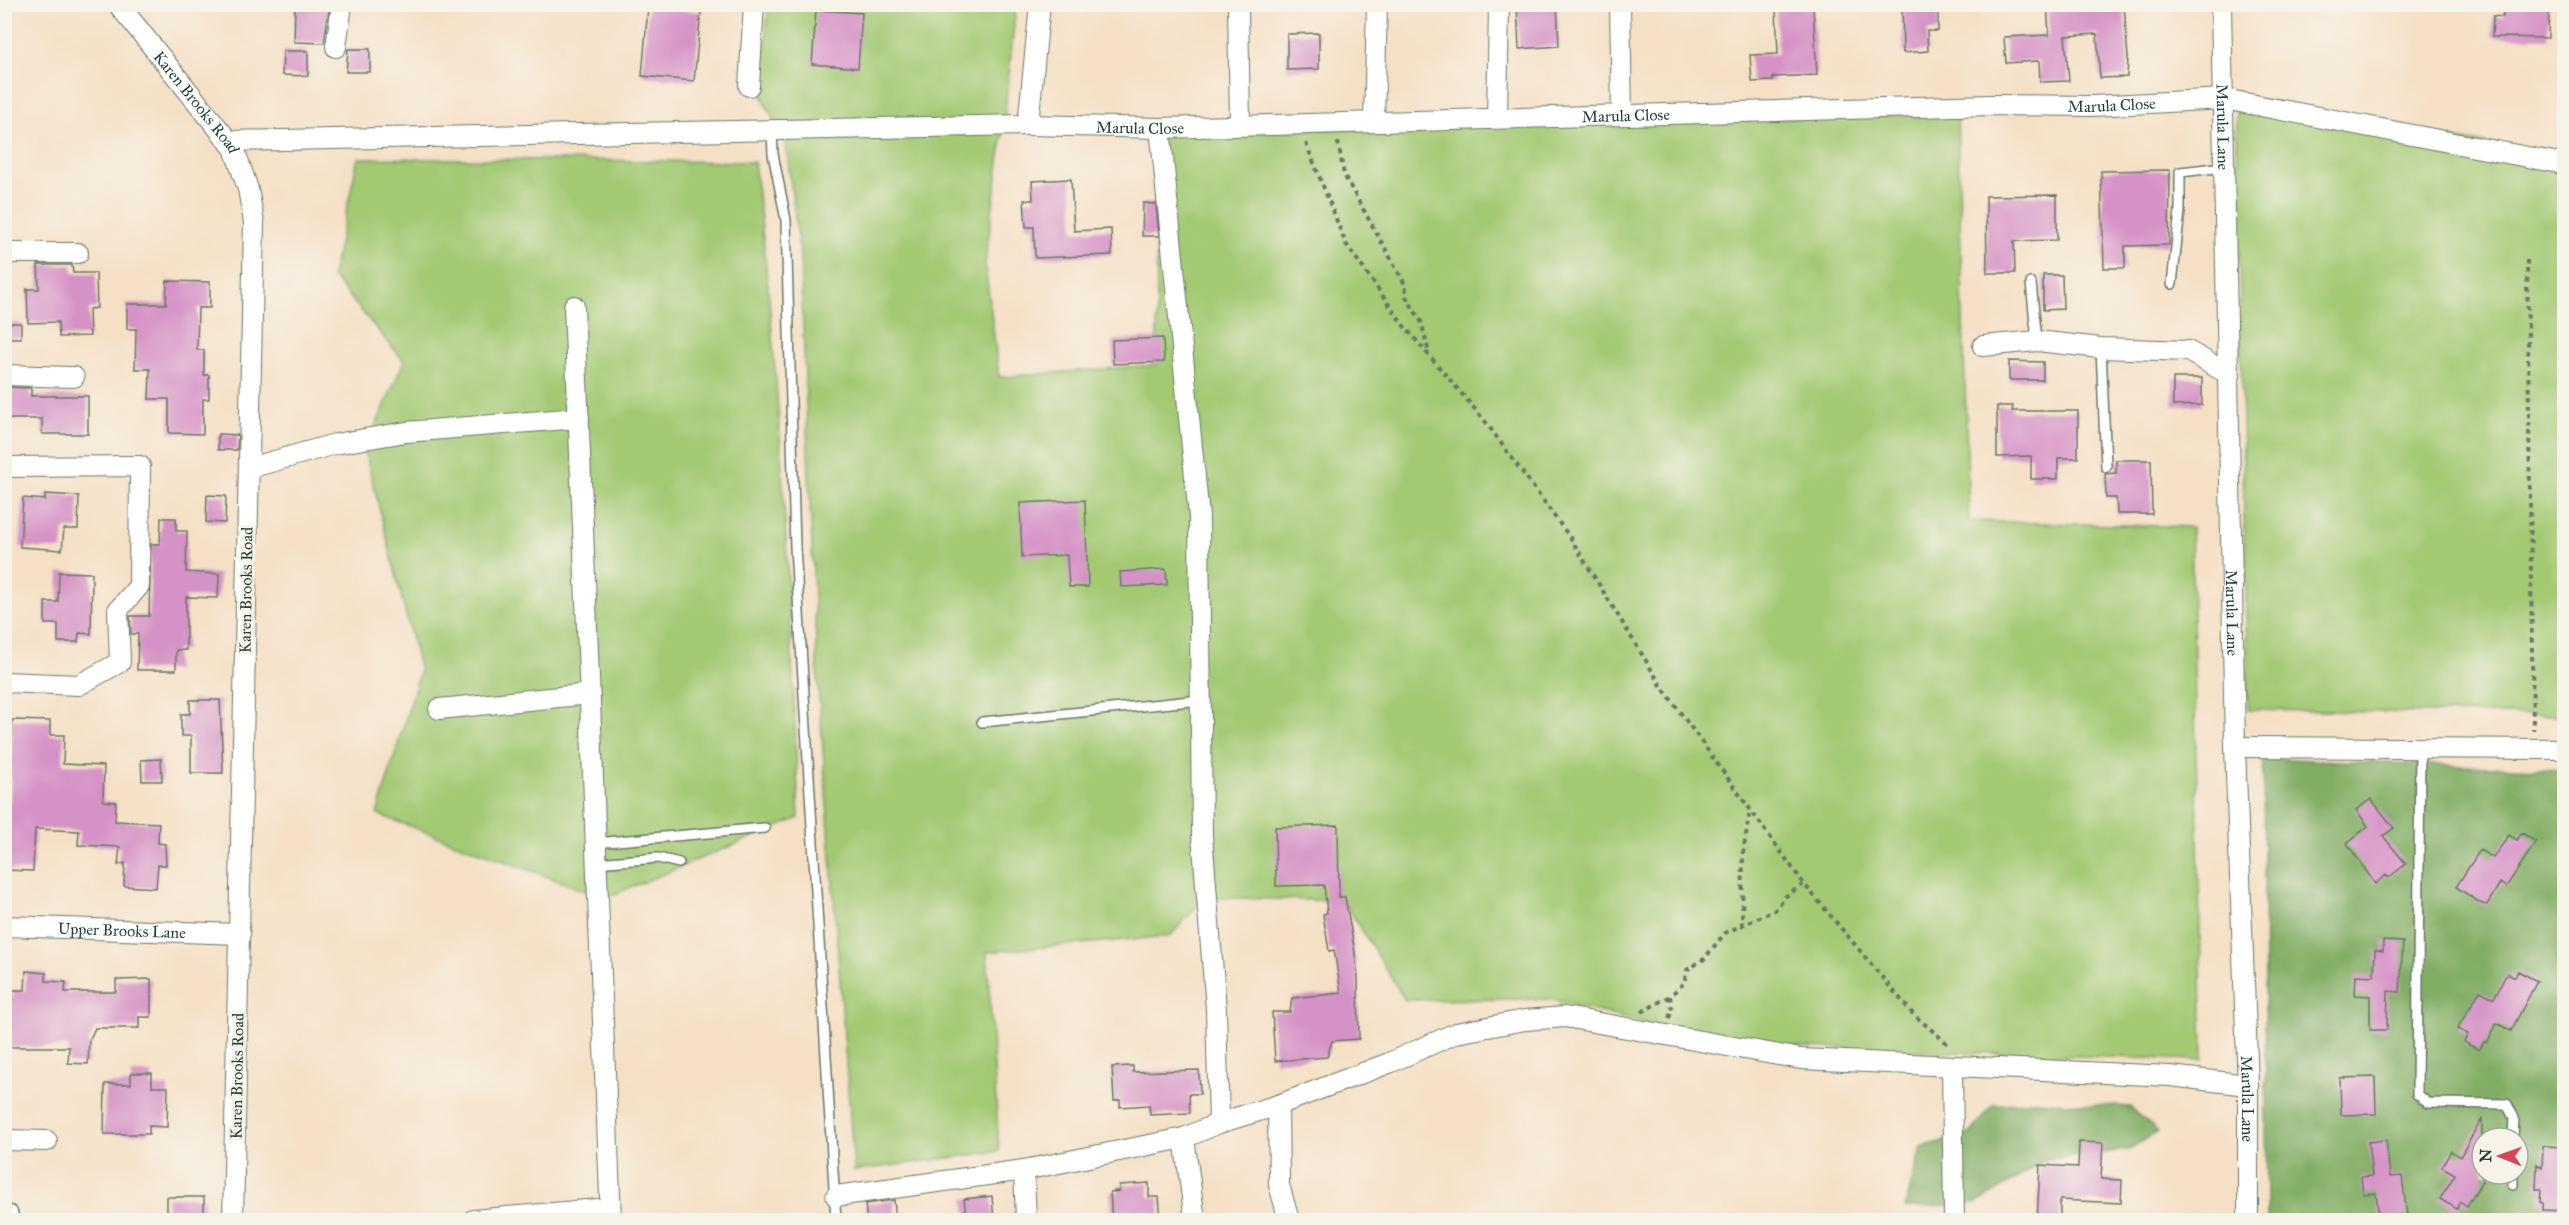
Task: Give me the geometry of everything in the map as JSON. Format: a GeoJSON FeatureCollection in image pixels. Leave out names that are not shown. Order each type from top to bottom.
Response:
{"type":"FeatureCollection","features":[{"type":"Feature","properties":{"kind":"street","name":"Karen Brooks Road"},"geometry":{"type":"LineString","coordinates":[[118,4],[234,148],[248,189],[254,222],[233,1221]]}},
{"type":"Feature","properties":{"kind":"street"},"geometry":{"type":"LineString","coordinates":[[336,47],[342,4]]}},
{"type":"Feature","properties":{"kind":"street"},"geometry":{"type":"LineString","coordinates":[[748,86],[754,4]]}},
{"type":"Feature","properties":{"kind":"street"},"geometry":{"type":"LineString","coordinates":[[1028,125],[1040,4]]}},
{"type":"Feature","properties":{"kind":"street"},"geometry":{"type":"LineString","coordinates":[[1238,4],[1240,126]]}},
{"type":"Feature","properties":{"kind":"street"},"geometry":{"type":"LineString","coordinates":[[1374,122],[1377,4]]}},
{"type":"Feature","properties":{"kind":"street"},"geometry":{"type":"LineString","coordinates":[[1497,118],[1499,4]]}},
{"type":"Feature","properties":{"kind":"street"},"geometry":{"type":"LineString","coordinates":[[1620,4],[1622,114]]}},
{"type":"Feature","properties":{"kind":"street","name":"Marula Lane"},"geometry":{"type":"LineString","coordinates":[[2221,4],[2230,375],[2235,747],[2248,1084],[2248,1221]]}},
{"type":"Feature","properties":{"kind":"street","name":"Marula Close"},"geometry":{"type":"LineString","coordinates":[[229,141],[1028,125],[1160,128],[1991,105],[2092,106],[2224,99],[2565,164]]}},
{"type":"Feature","properties":{"kind":"street"},"geometry":{"type":"LineString","coordinates":[[1160,128],[1199,517],[1202,835],[1216,1009],[1219,1123]]}},
{"type":"Feature","properties":{"kind":"street"},"geometry":{"type":"LineString","coordinates":[[4,253],[78,253]]}},
{"type":"Feature","properties":{"kind":"street"},"geometry":{"type":"LineString","coordinates":[[473,1221],[610,1214],[574,306]]}},
{"type":"Feature","properties":{"kind":"street"},"geometry":{"type":"LineString","coordinates":[[1983,346],[2037,341],[2101,348],[2188,351],[2230,375]]}},
{"type":"Feature","properties":{"kind":"street"},"geometry":{"type":"LineString","coordinates":[[4,375],[74,376]]}},
{"type":"Feature","properties":{"kind":"street"},"geometry":{"type":"LineString","coordinates":[[249,468],[335,444],[406,432],[579,418]]}},
{"type":"Feature","properties":{"kind":"street"},"geometry":{"type":"LineString","coordinates":[[4,467],[140,466],[139,586],[118,610],[120,662],[79,685],[4,682]]}},
{"type":"Feature","properties":{"kind":"street"},"geometry":{"type":"LineString","coordinates":[[439,709],[589,694]]}},
{"type":"Feature","properties":{"kind":"street"},"geometry":{"type":"LineString","coordinates":[[2235,747],[2565,749]]}},
{"type":"Feature","properties":{"kind":"street","name":"Upper Brooks Lane"},"geometry":{"type":"LineString","coordinates":[[4,926],[240,934]]}},
{"type":"Feature","properties":{"kind":"street"},"geometry":{"type":"LineString","coordinates":[[836,1196],[1024,1170],[1184,1138],[1219,1123],[1278,1105],[1389,1063],[1456,1033],[1525,1020],[1565,1017],[1801,1059],[2170,1076],[2248,1084]]}},
{"type":"Feature","properties":{"kind":"street"},"geometry":{"type":"LineString","coordinates":[[1952,1067],[1954,1221]]}},
{"type":"Feature","properties":{"kind":"street"},"geometry":{"type":"LineString","coordinates":[[1278,1105],[1279,1185],[1289,1221]]}},
{"type":"Feature","properties":{"kind":"street"},"geometry":{"type":"LineString","coordinates":[[1184,1138],[1195,1221]]}},
{"type":"Feature","properties":{"kind":"street"},"geometry":{"type":"LineString","coordinates":[[4,1140],[46,1141]]}},
{"type":"Feature","properties":{"kind":"street"},"geometry":{"type":"LineString","coordinates":[[1024,1170],[1026,1221]]}},
{"type":"Feature","properties":{"kind":"lane"},"geometry":{"type":"LineString","coordinates":[[772,131],[773,154],[786,220],[795,547],[836,1221]]}},
{"type":"Feature","properties":{"kind":"lane"},"geometry":{"type":"LineString","coordinates":[[2172,284],[2180,210],[2180,172],[2226,167]]}},
{"type":"Feature","properties":{"kind":"lane"},"geometry":{"type":"LineString","coordinates":[[2031,283],[2037,341]]}},
{"type":"Feature","properties":{"kind":"lane"},"geometry":{"type":"LineString","coordinates":[[2101,348],[2106,467]]}},
{"type":"Feature","properties":{"kind":"lane"},"geometry":{"type":"LineString","coordinates":[[982,722],[1201,700]]}},
{"type":"Feature","properties":{"kind":"lane"},"geometry":{"type":"LineString","coordinates":[[2420,749],[2417,1094],[2428,1103],[2507,1104],[2514,1118],[2514,1126]]}},
{"type":"Feature","properties":{"kind":"lane"},"geometry":{"type":"LineString","coordinates":[[595,843],[765,828]]}},
{"type":"Feature","properties":{"kind":"lane"},"geometry":{"type":"LineString","coordinates":[[596,862],[658,858],[679,863]]}},
{"type":"Feature","properties":{"kind":"lane"},"geometry":{"type":"LineString","coordinates":[[4,1209],[12,1211],[15,1221]]}},
{"type":"Feature","properties":{"kind":"path"},"geometry":{"type":"LineString","coordinates":[[1334,123],[1344,175],[1407,286],[1405,295],[1421,321],[1430,356]]}},
{"type":"Feature","properties":{"kind":"path"},"geometry":{"type":"LineString","coordinates":[[1298,124],[1346,244],[1404,326],[1485,421],[1571,539],[1662,687],[1804,884],[1913,1014],[1976,1068]]}},
{"type":"Feature","properties":{"kind":"path"},"geometry":{"type":"LineString","coordinates":[[2527,260],[2534,749]]}},
{"type":"Feature","properties":{"kind":"path"},"geometry":{"type":"LineString","coordinates":[[1742,926],[1743,853],[1750,809]]}},
{"type":"Feature","properties":{"kind":"path"},"geometry":{"type":"LineString","coordinates":[[1663,1034],[1672,1010],[1670,996],[1684,983],[1687,969],[1704,960],[1725,933],[1775,910],[1786,896],[1804,884]]}},
{"type":"Feature","properties":{"kind":"green space"},"geometry":{"type":"Polygon","coordinates":[[[768,5],[1016,5],[1002,140],[985,264],[999,377],[1157,365],[1156,134],[1957,114],[1969,521],[2191,527],[2203,1060],[1801,1047],[1659,1027],[1548,999],[1405,1000],[1344,901],[1206,897],[1170,936],[987,952],[999,1151],[854,1171],[817,668],[800,255],[786,146],[762,96],[768,5]]]}},
{"type":"Feature","properties":{"kind":"green space"},"geometry":{"type":"Polygon","coordinates":[[[2236,101],[2564,157],[2564,715],[2248,710],[2236,101]]]}},
{"type":"Feature","properties":{"kind":"green space"},"geometry":{"type":"Polygon","coordinates":[[[358,158],[754,162],[764,244],[778,408],[799,818],[605,898],[377,814],[420,671],[365,451],[404,361],[332,276],[358,158]]]}},
{"type":"Feature","properties":{"kind":"green space"},"geometry":{"type":"Polygon","coordinates":[[[2263,758],[2564,770],[2564,1220],[2267,1220],[2263,758]]]}},
{"type":"Feature","properties":{"kind":"green space"},"geometry":{"type":"Polygon","coordinates":[[[2034,1101],[2130,1107],[2158,1132],[2128,1150],[2047,1159],[1978,1203],[1905,1208],[1921,1147],[1971,1133],[1993,1105],[2034,1101]]]}},
{"type":"Feature","properties":{"kind":"building"},"geometry":{"type":"Polygon","coordinates":[[[295,4],[330,4],[324,43],[294,42],[295,4]]]}},
{"type":"Feature","properties":{"kind":"building"},"geometry":{"type":"Polygon","coordinates":[[[1517,4],[1557,4],[1559,46],[1519,49],[1517,4]]]}},
{"type":"Feature","properties":{"kind":"building"},"geometry":{"type":"Polygon","coordinates":[[[1902,4],[1938,4],[1938,31],[1927,31],[1928,51],[1903,53],[1902,4]]]}},
{"type":"Feature","properties":{"kind":"building"},"geometry":{"type":"Polygon","coordinates":[[[2047,4],[2124,4],[2127,77],[2100,78],[2097,34],[2065,36],[2069,81],[2040,82],[2039,61],[2006,63],[2004,37],[2049,35],[2047,4]]]}},
{"type":"Feature","properties":{"kind":"building"},"geometry":{"type":"Polygon","coordinates":[[[2503,4],[2549,4],[2548,38],[2492,37],[2493,16],[2503,17],[2503,4]]]}},
{"type":"Feature","properties":{"kind":"building"},"geometry":{"type":"Polygon","coordinates":[[[648,7],[701,12],[694,81],[642,76],[648,7]]]}},
{"type":"Feature","properties":{"kind":"building"},"geometry":{"type":"Polygon","coordinates":[[[1813,7],[1817,75],[1773,77],[1773,81],[1752,82],[1750,55],[1778,54],[1776,9],[1813,7]]]}},
{"type":"Feature","properties":{"kind":"building"},"geometry":{"type":"Polygon","coordinates":[[[816,10],[862,13],[858,68],[812,64],[816,10]]]}},
{"type":"Feature","properties":{"kind":"building"},"geometry":{"type":"Polygon","coordinates":[[[1319,33],[1319,69],[1287,70],[1287,34],[1319,33]]]}},
{"type":"Feature","properties":{"kind":"building"},"geometry":{"type":"Polygon","coordinates":[[[348,49],[370,49],[370,72],[346,72],[348,49]]]}},
{"type":"Feature","properties":{"kind":"building"},"geometry":{"type":"Polygon","coordinates":[[[283,51],[308,51],[308,76],[282,75],[283,51]]]}},
{"type":"Feature","properties":{"kind":"building"},"geometry":{"type":"Polygon","coordinates":[[[2170,170],[2169,245],[2125,246],[2125,268],[2104,268],[2101,171],[2170,170]]]}},
{"type":"Feature","properties":{"kind":"building"},"geometry":{"type":"Polygon","coordinates":[[[1071,179],[1074,231],[1111,229],[1112,255],[1035,258],[1034,227],[1026,227],[1024,200],[1033,200],[1032,181],[1071,179]]]}},
{"type":"Feature","properties":{"kind":"building"},"geometry":{"type":"Polygon","coordinates":[[[2057,195],[2057,240],[2014,241],[2015,273],[1987,273],[1986,196],[2057,195]]]}},
{"type":"Feature","properties":{"kind":"building"},"geometry":{"type":"Polygon","coordinates":[[[1143,203],[1156,204],[1159,236],[1142,236],[1143,203]]]}},
{"type":"Feature","properties":{"kind":"building"},"geometry":{"type":"Polygon","coordinates":[[[38,265],[72,265],[73,273],[96,273],[97,308],[89,309],[90,336],[59,337],[58,322],[28,323],[27,289],[39,289],[38,265]]]}},
{"type":"Feature","properties":{"kind":"building"},"geometry":{"type":"Polygon","coordinates":[[[2043,275],[2062,275],[2063,309],[2043,310],[2043,275]]]}},
{"type":"Feature","properties":{"kind":"building"},"geometry":{"type":"Polygon","coordinates":[[[167,281],[210,282],[210,308],[198,308],[197,350],[204,350],[204,375],[209,375],[209,399],[203,399],[203,434],[169,433],[169,399],[149,399],[150,369],[135,369],[136,329],[127,329],[127,304],[166,304],[167,281]]]}},
{"type":"Feature","properties":{"kind":"building"},"geometry":{"type":"Polygon","coordinates":[[[4,323],[21,323],[21,338],[4,338],[4,323]]]}},
{"type":"Feature","properties":{"kind":"building"},"geometry":{"type":"Polygon","coordinates":[[[1163,338],[1164,362],[1113,364],[1112,340],[1163,338]]]}},
{"type":"Feature","properties":{"kind":"building"},"geometry":{"type":"Polygon","coordinates":[[[2009,361],[2043,362],[2043,380],[2009,380],[2009,361]]]}},
{"type":"Feature","properties":{"kind":"building"},"geometry":{"type":"Polygon","coordinates":[[[2173,378],[2202,378],[2202,405],[2173,406],[2173,378]]]}},
{"type":"Feature","properties":{"kind":"building"},"geometry":{"type":"Polygon","coordinates":[[[4,387],[31,388],[31,396],[88,396],[88,434],[42,434],[42,419],[4,419],[4,387]]]}},
{"type":"Feature","properties":{"kind":"building"},"geometry":{"type":"Polygon","coordinates":[[[1997,406],[2013,406],[2012,411],[2078,411],[2078,458],[2058,458],[2058,479],[2031,479],[2031,456],[1997,457],[1997,406]]]}},
{"type":"Feature","properties":{"kind":"building"},"geometry":{"type":"Polygon","coordinates":[[[218,434],[238,435],[237,450],[218,450],[218,434]]]}},
{"type":"Feature","properties":{"kind":"building"},"geometry":{"type":"Polygon","coordinates":[[[2116,460],[2151,460],[2152,514],[2117,514],[2116,498],[2106,498],[2105,474],[2116,473],[2116,460]]]}},
{"type":"Feature","properties":{"kind":"building"},"geometry":{"type":"Polygon","coordinates":[[[45,494],[79,496],[78,529],[64,529],[62,550],[20,547],[23,498],[45,500],[45,494]]]}},
{"type":"Feature","properties":{"kind":"building"},"geometry":{"type":"Polygon","coordinates":[[[207,495],[226,496],[225,523],[206,522],[207,495]]]}},
{"type":"Feature","properties":{"kind":"building"},"geometry":{"type":"Polygon","coordinates":[[[1085,500],[1088,587],[1069,587],[1067,555],[1022,557],[1020,503],[1085,500]]]}},
{"type":"Feature","properties":{"kind":"building"},"geometry":{"type":"Polygon","coordinates":[[[161,518],[176,518],[176,531],[187,531],[186,572],[219,574],[218,598],[186,597],[186,650],[176,650],[176,670],[137,670],[138,634],[131,634],[130,616],[149,616],[151,544],[160,544],[161,518]]]}},
{"type":"Feature","properties":{"kind":"building"},"geometry":{"type":"Polygon","coordinates":[[[1166,569],[1167,585],[1121,587],[1120,572],[1166,569]]]}},
{"type":"Feature","properties":{"kind":"building"},"geometry":{"type":"Polygon","coordinates":[[[59,572],[92,573],[91,634],[79,633],[78,642],[58,642],[58,624],[45,624],[45,602],[58,602],[59,572]]]}},
{"type":"Feature","properties":{"kind":"building"},"geometry":{"type":"Polygon","coordinates":[[[190,700],[220,700],[223,773],[191,773],[191,736],[181,736],[181,714],[190,714],[190,700]]]}},
{"type":"Feature","properties":{"kind":"building"},"geometry":{"type":"Polygon","coordinates":[[[12,720],[50,721],[50,735],[64,735],[63,764],[104,766],[103,801],[116,802],[115,821],[159,823],[158,843],[165,844],[166,865],[158,865],[156,888],[124,886],[125,863],[118,865],[120,847],[78,845],[79,831],[35,829],[33,871],[4,870],[4,802],[10,802],[12,720]]]}},
{"type":"Feature","properties":{"kind":"building"},"geometry":{"type":"Polygon","coordinates":[[[161,759],[162,781],[142,781],[141,760],[161,759]]]}},
{"type":"Feature","properties":{"kind":"building"},"geometry":{"type":"Polygon","coordinates":[[[2371,799],[2394,828],[2383,836],[2406,864],[2388,878],[2386,875],[2375,884],[2347,843],[2368,826],[2356,810],[2371,799]]]}},
{"type":"Feature","properties":{"kind":"building"},"geometry":{"type":"Polygon","coordinates":[[[1338,825],[1339,897],[1345,897],[1354,947],[1358,977],[1359,1039],[1332,1041],[1327,1057],[1275,1061],[1272,1012],[1290,1012],[1292,998],[1341,993],[1334,950],[1329,951],[1323,914],[1327,913],[1324,885],[1276,886],[1275,827],[1338,825]]]}},
{"type":"Feature","properties":{"kind":"building"},"geometry":{"type":"Polygon","coordinates":[[[2522,833],[2536,842],[2506,887],[2500,883],[2487,905],[2456,887],[2480,850],[2493,858],[2509,835],[2517,840],[2522,833]]]}},
{"type":"Feature","properties":{"kind":"building"},"geometry":{"type":"Polygon","coordinates":[[[2383,941],[2403,942],[2400,992],[2388,991],[2387,1030],[2370,1030],[2370,996],[2355,995],[2356,975],[2374,976],[2375,950],[2383,951],[2383,941]]]}},
{"type":"Feature","properties":{"kind":"building"},"geometry":{"type":"Polygon","coordinates":[[[26,971],[46,973],[46,981],[66,982],[65,992],[116,992],[116,980],[151,979],[151,1017],[139,1017],[139,1028],[95,1028],[89,1041],[88,1064],[68,1063],[69,1047],[4,1047],[4,998],[13,999],[13,990],[25,990],[26,971]]]}},
{"type":"Feature","properties":{"kind":"building"},"geometry":{"type":"Polygon","coordinates":[[[2518,971],[2537,981],[2511,1031],[2497,1023],[2487,1043],[2484,1042],[2479,1050],[2464,1042],[2468,1034],[2457,1029],[2480,991],[2494,998],[2507,973],[2515,977],[2518,971]]]}},
{"type":"Feature","properties":{"kind":"building"},"geometry":{"type":"Polygon","coordinates":[[[1133,1066],[1133,1072],[1199,1070],[1200,1094],[1189,1094],[1190,1113],[1150,1115],[1149,1105],[1120,1107],[1120,1100],[1114,1101],[1112,1067],[1133,1066]]]}},
{"type":"Feature","properties":{"kind":"building"},"geometry":{"type":"Polygon","coordinates":[[[131,1073],[152,1073],[152,1087],[168,1087],[167,1127],[149,1126],[149,1134],[104,1134],[105,1084],[131,1084],[131,1073]]]}},
{"type":"Feature","properties":{"kind":"building"},"geometry":{"type":"Polygon","coordinates":[[[2375,1077],[2376,1114],[2341,1115],[2340,1078],[2375,1077]]]}},
{"type":"Feature","properties":{"kind":"building"},"geometry":{"type":"Polygon","coordinates":[[[2386,1140],[2390,1177],[2402,1176],[2407,1215],[2379,1218],[2376,1193],[2363,1194],[2361,1177],[2372,1176],[2368,1142],[2386,1140]]]}},
{"type":"Feature","properties":{"kind":"building"},"geometry":{"type":"Polygon","coordinates":[[[2470,1140],[2470,1186],[2479,1186],[2467,1206],[2461,1202],[2457,1209],[2440,1199],[2455,1174],[2442,1167],[2451,1151],[2460,1157],[2470,1140]]]}},
{"type":"Feature","properties":{"kind":"building"},"geometry":{"type":"Polygon","coordinates":[[[2079,1142],[2103,1143],[2101,1179],[2122,1180],[2121,1203],[2060,1200],[2060,1221],[2037,1221],[2040,1165],[2078,1167],[2079,1142]]]}},
{"type":"Feature","properties":{"kind":"building"},"geometry":{"type":"Polygon","coordinates":[[[2543,1146],[2565,1147],[2565,1211],[2543,1210],[2543,1203],[2540,1202],[2541,1189],[2536,1189],[2537,1164],[2542,1167],[2543,1146]]]}},
{"type":"Feature","properties":{"kind":"building"},"geometry":{"type":"Polygon","coordinates":[[[1149,1183],[1149,1197],[1159,1197],[1161,1221],[1112,1221],[1110,1192],[1119,1191],[1119,1185],[1149,1183]]]}},
{"type":"Feature","properties":{"kind":"building"},"geometry":{"type":"Polygon","coordinates":[[[992,1196],[994,1221],[967,1221],[964,1199],[992,1196]]]}},
{"type":"Feature","properties":{"kind":"building"},"geometry":{"type":"Polygon","coordinates":[[[167,1197],[204,1197],[204,1221],[167,1221],[167,1197]]]}},
{"type":"Feature","properties":{"kind":"building"},"geometry":{"type":"Polygon","coordinates":[[[894,1200],[896,1221],[867,1221],[865,1204],[894,1200]]]}}]}
